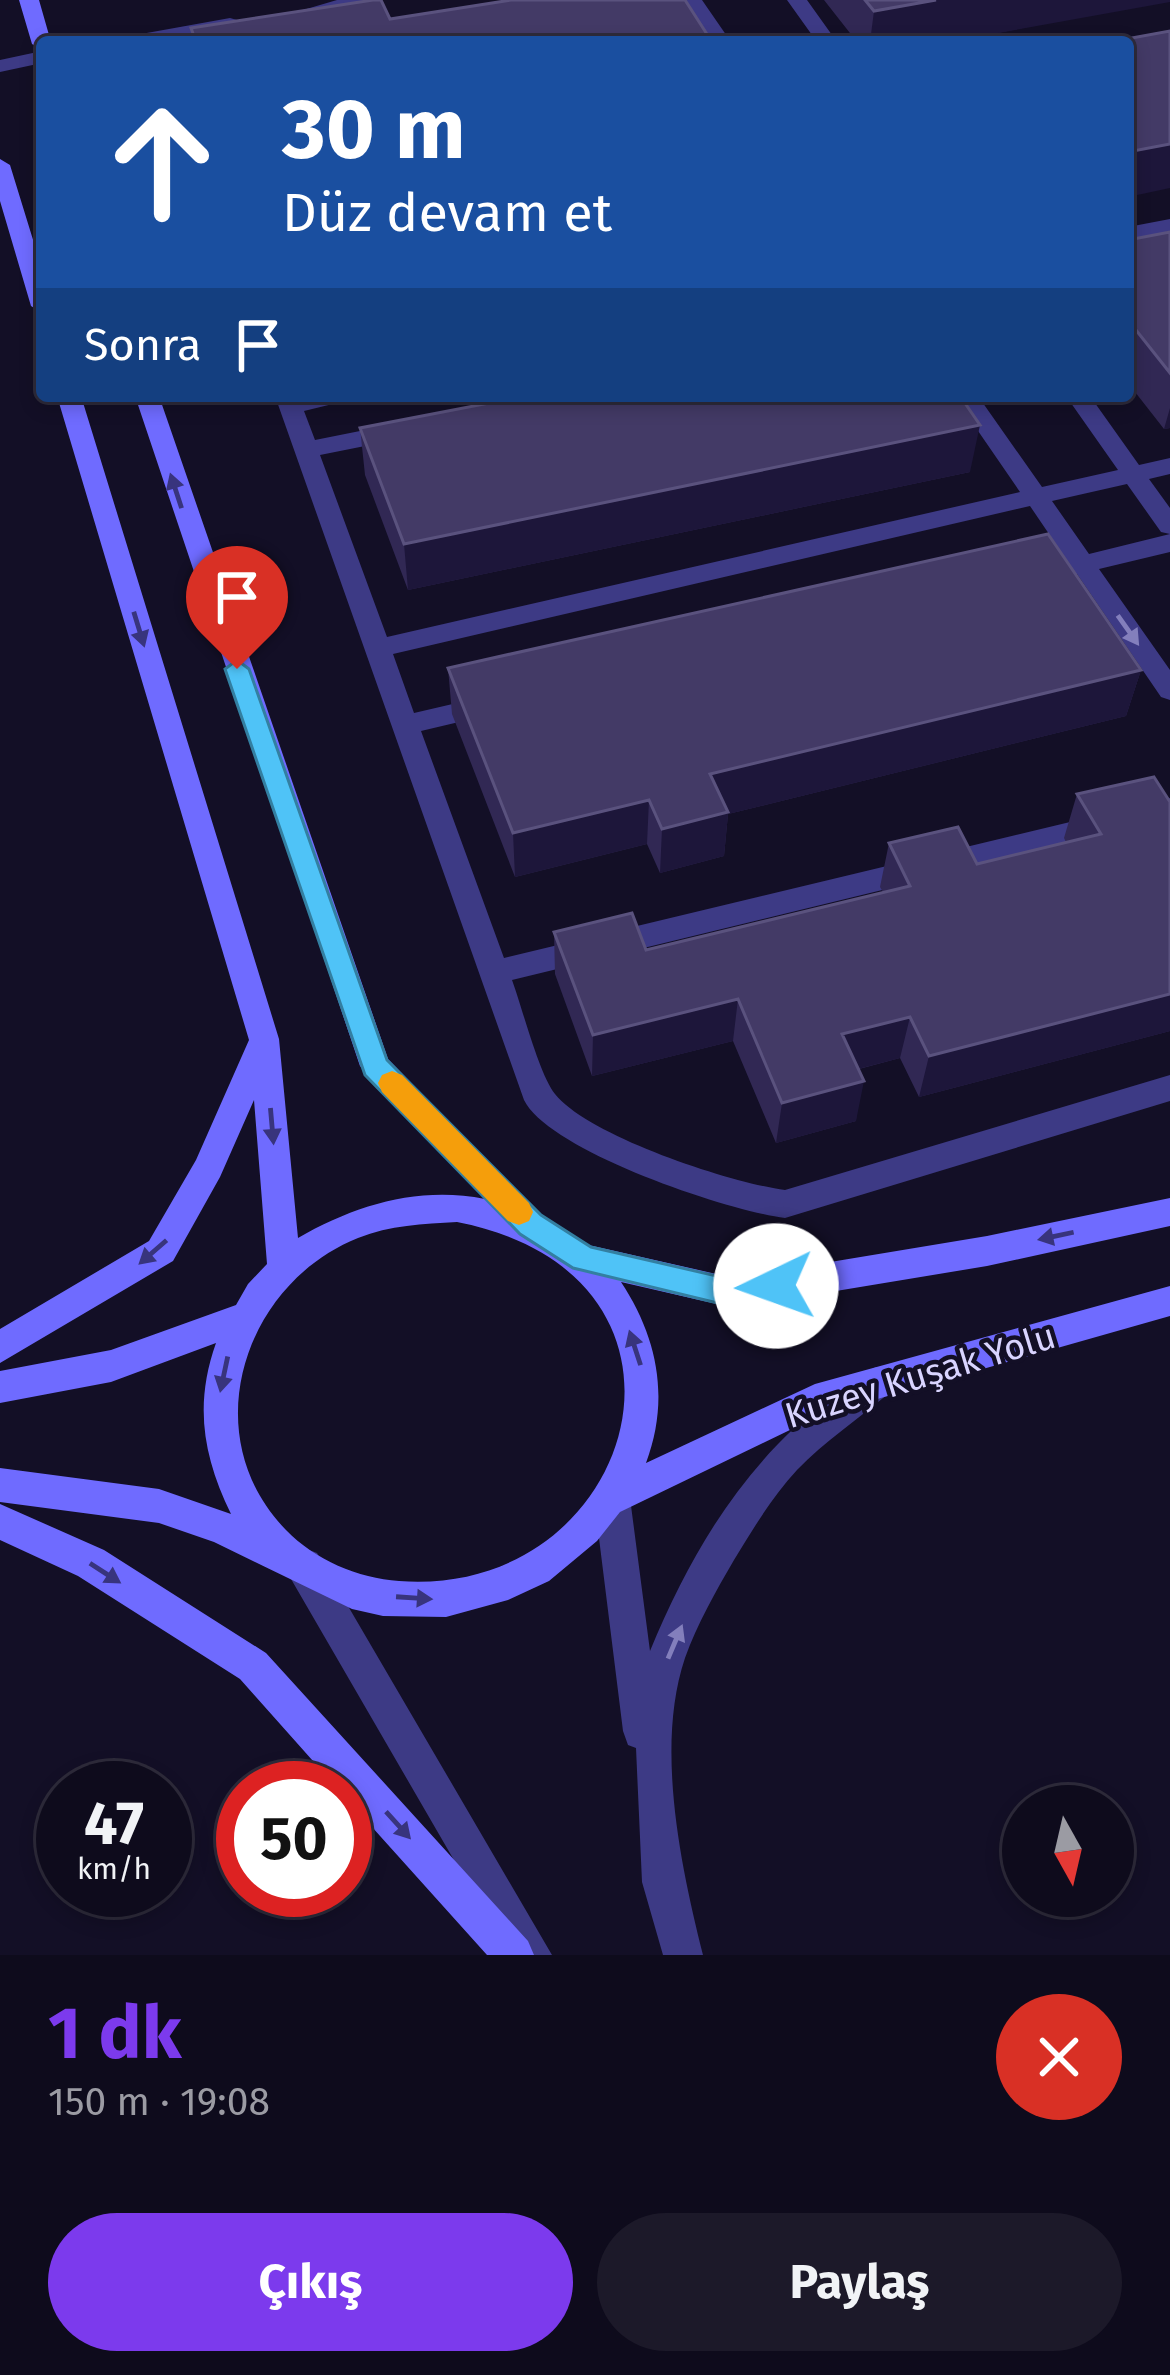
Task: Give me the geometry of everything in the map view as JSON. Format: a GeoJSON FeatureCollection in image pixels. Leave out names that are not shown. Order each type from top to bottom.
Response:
{"type":"FeatureCollection","features":[{"type":"Feature","properties":{"kind":"main road"},"geometry":{"type":"LineString","coordinates":[[29,0],[40,36]]}},
{"type":"Feature","properties":{"kind":"main road"},"geometry":{"type":"LineString","coordinates":[[0,165],[36,286]]}},
{"type":"Feature","properties":{"kind":"main road"},"geometry":{"type":"LineString","coordinates":[[71,402],[264,1039],[284,1266]]}},
{"type":"Feature","properties":{"kind":"main road"},"geometry":{"type":"LineString","coordinates":[[149,402],[375,1066],[531,1224],[584,1259],[622,1309],[642,1370],[639,1435],[612,1498],[564,1551],[500,1588],[426,1602],[352,1591],[289,1558],[243,1507],[220,1444],[220,1379],[242,1318],[284,1266],[339,1228],[403,1208],[468,1207],[531,1224]]}},
{"type":"Feature","properties":{"kind":"main road"},"geometry":{"type":"LineString","coordinates":[[0,1347],[161,1251],[209,1166],[264,1039]]}},
{"type":"Feature","properties":{"kind":"main road"},"geometry":{"type":"LineString","coordinates":[[584,1259],[734,1293],[987,1251],[1170,1212]]}},
{"type":"Feature","properties":{"kind":"main road","name":"Kuzey Kuşak Yolu"},"geometry":{"type":"LineString","coordinates":[[612,1498],[815,1400],[1170,1301]]}},
{"type":"Feature","properties":{"kind":"main road"},"geometry":{"type":"LineString","coordinates":[[0,1387],[111,1366],[242,1318]]}},
{"type":"Feature","properties":{"kind":"main road"},"geometry":{"type":"LineString","coordinates":[[0,1485],[178,1510],[304,1566]]}},
{"type":"Feature","properties":{"kind":"main road"},"geometry":{"type":"LineString","coordinates":[[0,1522],[92,1563],[254,1666],[514,1955]]}},
{"type":"Feature","properties":{"kind":"street"},"geometry":{"type":"LineString","coordinates":[[283,15],[370,0]]}},
{"type":"Feature","properties":{"kind":"street"},"geometry":{"type":"LineString","coordinates":[[692,0],[717,36]]}},
{"type":"Feature","properties":{"kind":"street"},"geometry":{"type":"LineString","coordinates":[[797,0],[822,36]]}},
{"type":"Feature","properties":{"kind":"street"},"geometry":{"type":"LineString","coordinates":[[164,36],[261,19]]}},
{"type":"Feature","properties":{"kind":"street"},"geometry":{"type":"LineString","coordinates":[[0,66],[36,58]]}},
{"type":"Feature","properties":{"kind":"street"},"geometry":{"type":"LineString","coordinates":[[1134,233],[1170,225]]}},
{"type":"Feature","properties":{"kind":"street"},"geometry":{"type":"LineString","coordinates":[[288,402],[540,1100],[577,1132],[743,1199],[785,1204],[1170,1088]]}},
{"type":"Feature","properties":{"kind":"street"},"geometry":{"type":"LineString","coordinates":[[970,402],[1170,690]]}},
{"type":"Feature","properties":{"kind":"street"},"geometry":{"type":"LineString","coordinates":[[1082,402],[1170,526]]}},
{"type":"Feature","properties":{"kind":"street"},"geometry":{"type":"LineString","coordinates":[[306,450],[416,428]]}},
{"type":"Feature","properties":{"kind":"street"},"geometry":{"type":"LineString","coordinates":[[378,648],[1170,466]]}},
{"type":"Feature","properties":{"kind":"street"},"geometry":{"type":"LineString","coordinates":[[992,585],[1170,543]]}},
{"type":"Feature","properties":{"kind":"street"},"geometry":{"type":"LineString","coordinates":[[405,725],[518,698]]}},
{"type":"Feature","properties":{"kind":"street"},"geometry":{"type":"LineString","coordinates":[[495,972],[1170,809]]}},
{"type":"Feature","properties":{"kind":"street"},"geometry":{"type":"LineString","coordinates":[[662,1882],[655,1722],[661,1676],[693,1602],[750,1504],[783,1460],[876,1383]]}},
{"type":"Feature","properties":{"kind":"street"},"geometry":{"type":"LineString","coordinates":[[612,1498],[662,1882],[683,1955]]}},
{"type":"Feature","properties":{"kind":"street"},"geometry":{"type":"LineString","coordinates":[[304,1566],[532,1955]]}},
{"type":"Feature","properties":{"kind":"building"},"geometry":{"type":"Polygon","coordinates":[[[373,0],[381,0],[390,19],[511,0],[685,0],[708,36],[194,36],[191,28],[373,0]]]}},
{"type":"Feature","properties":{"kind":"building"},"geometry":{"type":"Polygon","coordinates":[[[865,0],[936,0],[874,11],[865,0]]]}},
{"type":"Feature","properties":{"kind":"building"},"geometry":{"type":"Polygon","coordinates":[[[1170,31],[1170,144],[1134,151],[1134,38],[1170,31]]]}},
{"type":"Feature","properties":{"kind":"building"},"geometry":{"type":"Polygon","coordinates":[[[1170,232],[1170,373],[1134,328],[1134,239],[1170,232]]]}},
{"type":"Feature","properties":{"kind":"building"},"geometry":{"type":"Polygon","coordinates":[[[494,402],[964,402],[980,425],[404,544],[360,428],[494,402]]]}},
{"type":"Feature","properties":{"kind":"building"},"geometry":{"type":"Polygon","coordinates":[[[1048,534],[1141,670],[710,774],[728,812],[662,829],[649,800],[513,833],[448,668],[1048,534]]]}},
{"type":"Feature","properties":{"kind":"building"},"geometry":{"type":"Polygon","coordinates":[[[1154,777],[1170,802],[1170,994],[929,1056],[910,1017],[842,1034],[864,1081],[782,1103],[738,999],[593,1035],[554,932],[632,913],[646,950],[910,886],[889,843],[958,827],[977,864],[1101,834],[1077,794],[1154,777]]]}},
{"type":"Feature","properties":{"kind":"slow traffic"},"geometry":{"type":"LineString","coordinates":[[392,1083],[519,1212]]}},
{"type":"Feature","properties":{"kind":"route"},"geometry":{"type":"LineString","coordinates":[[237,669],[375,1066],[531,1224],[584,1259],[734,1293],[776,1286]]}}]}
